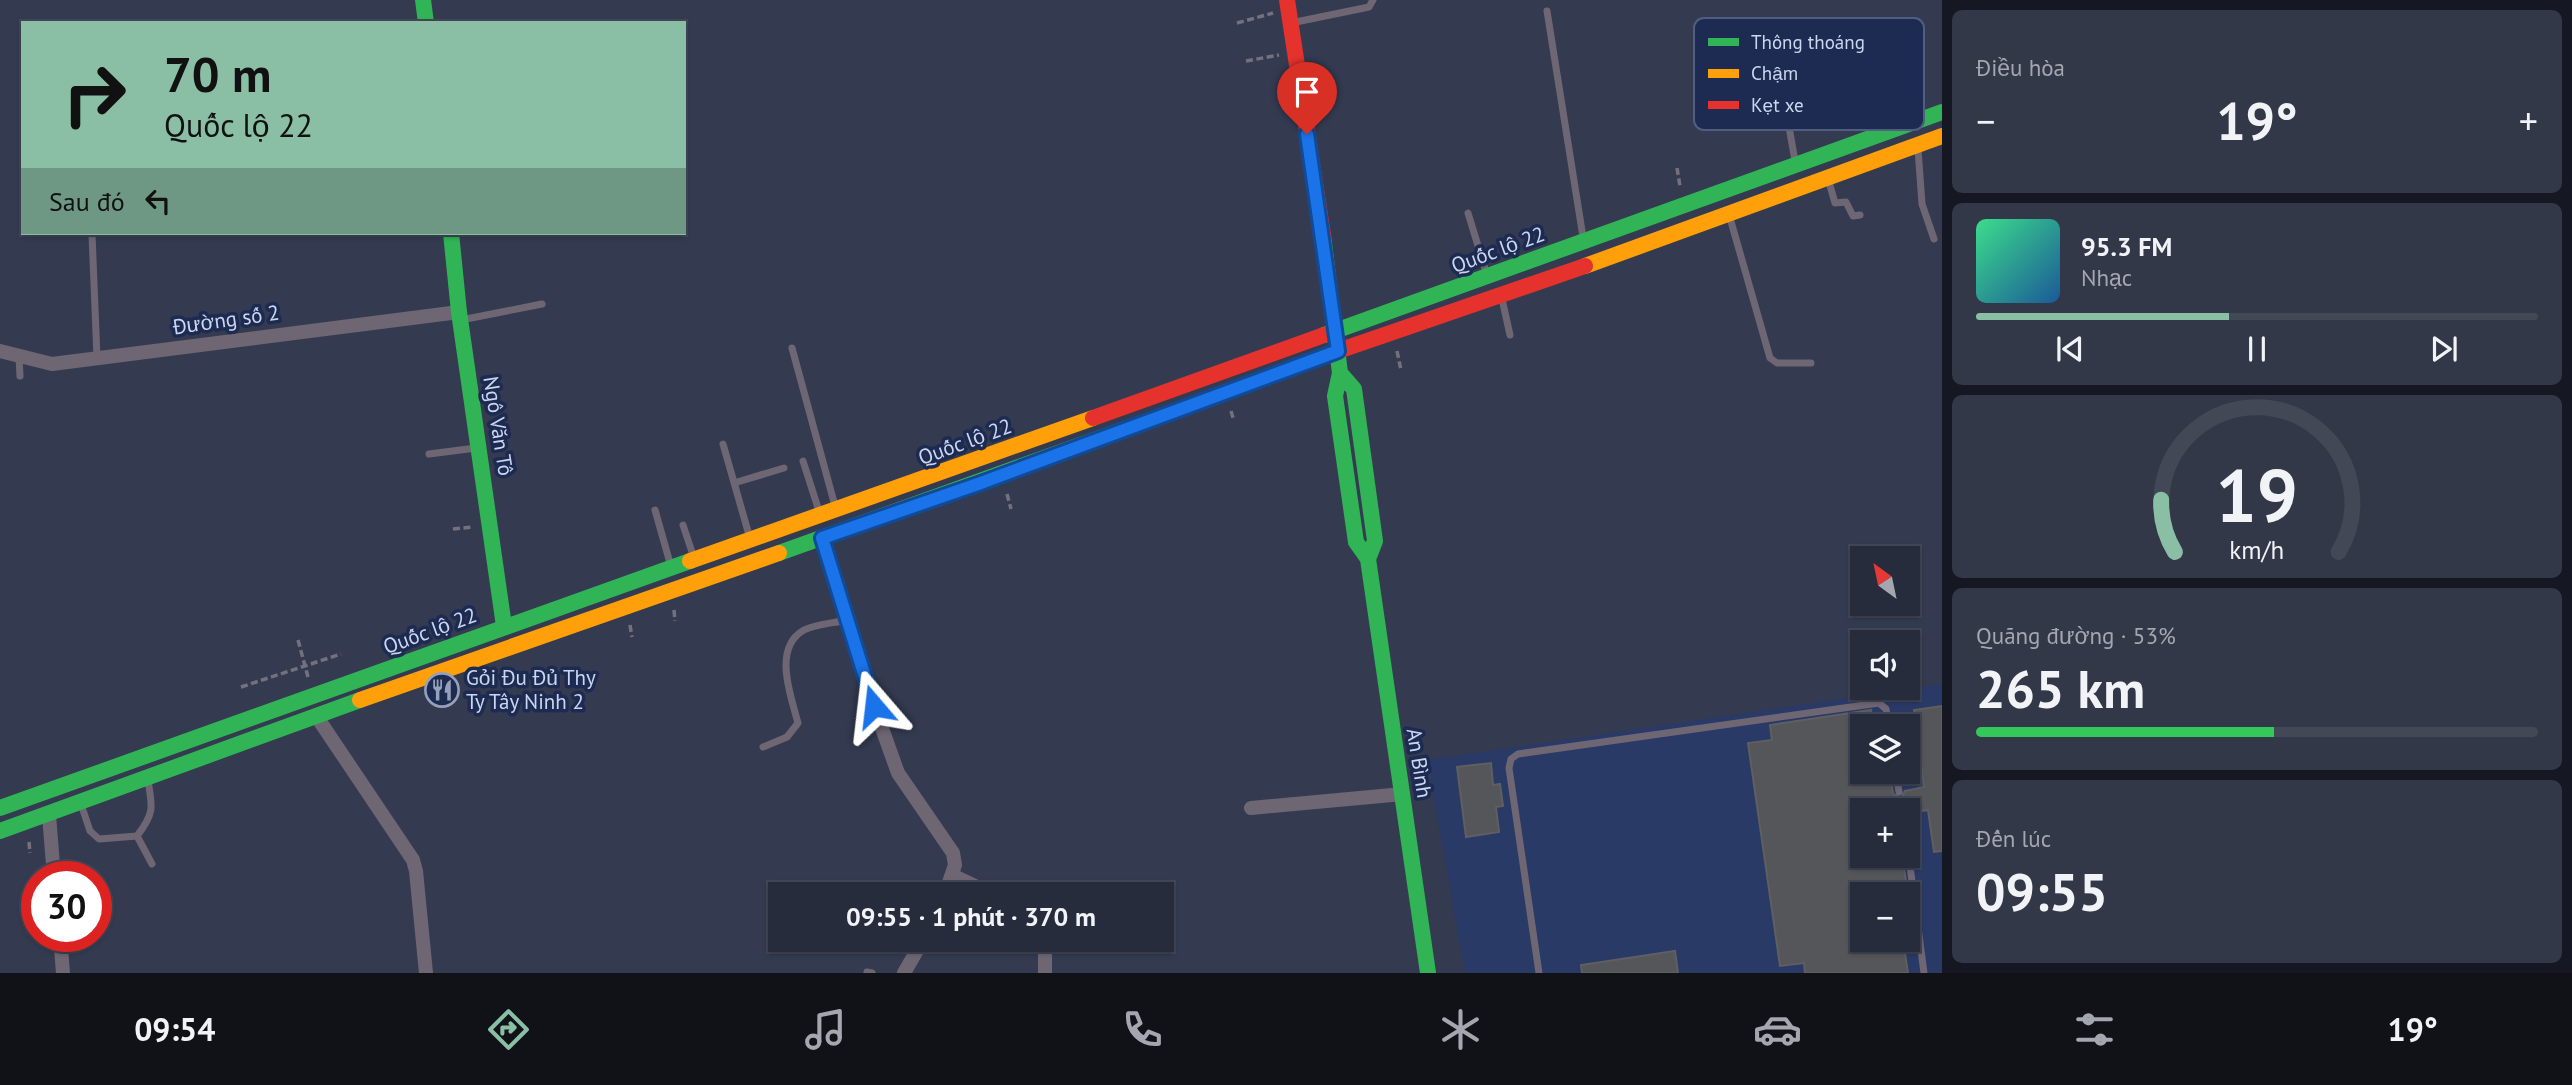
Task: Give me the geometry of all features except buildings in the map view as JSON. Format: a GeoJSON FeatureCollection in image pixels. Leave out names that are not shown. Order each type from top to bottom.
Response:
{"type":"FeatureCollection","features":[{"type":"Feature","properties":{"kind":"main road"},"geometry":{"type":"LineString","coordinates":[[422,0],[426,21]]}},
{"type":"Feature","properties":{"kind":"main road"},"geometry":{"type":"LineString","coordinates":[[1289,11],[1338,351]]}},
{"type":"Feature","properties":{"kind":"main road","name":"Quốc lộ 22"},"geometry":{"type":"LineString","coordinates":[[1924,119],[1942,112]]}},
{"type":"Feature","properties":{"kind":"main road","name":"Quốc lộ 22"},"geometry":{"type":"LineString","coordinates":[[0,808],[1892,130]]}},
{"type":"Feature","properties":{"kind":"main road","name":"Quốc lộ 22"},"geometry":{"type":"LineString","coordinates":[[0,831],[507,647],[978,484],[1338,351],[1942,136]]}},
{"type":"Feature","properties":{"kind":"main road","name":"Ngô Văn Tô"},"geometry":{"type":"LineString","coordinates":[[451,235],[460,316],[504,626]]}},
{"type":"Feature","properties":{"kind":"main road","name":"An Bình"},"geometry":{"type":"LineString","coordinates":[[1338,351],[1340,373],[1354,389],[1375,541],[1367,559],[1428,973]]}},
{"type":"Feature","properties":{"kind":"street","name":"Đường số 2"},"geometry":{"type":"LineString","coordinates":[[0,351],[52,364],[460,316]]}},
{"type":"Feature","properties":{"kind":"street"},"geometry":{"type":"LineString","coordinates":[[822,538],[894,764],[902,780],[953,853],[955,865],[949,882]]}},
{"type":"Feature","properties":{"kind":"street"},"geometry":{"type":"LineString","coordinates":[[317,717],[413,860],[426,973]]}},
{"type":"Feature","properties":{"kind":"street"},"geometry":{"type":"LineString","coordinates":[[1251,808],[1403,794]]}},
{"type":"Feature","properties":{"kind":"street"},"geometry":{"type":"LineString","coordinates":[[49,815],[53,861]]}},
{"type":"Feature","properties":{"kind":"street"},"geometry":{"type":"LineString","coordinates":[[951,876],[965,882]]}},
{"type":"Feature","properties":{"kind":"street"},"geometry":{"type":"LineString","coordinates":[[61,952],[62,973]]}},
{"type":"Feature","properties":{"kind":"street"},"geometry":{"type":"LineString","coordinates":[[904,973],[916,952]]}},
{"type":"Feature","properties":{"kind":"street"},"geometry":{"type":"LineString","coordinates":[[1045,952],[1045,973]]}},
{"type":"Feature","properties":{"kind":"lane"},"geometry":{"type":"LineString","coordinates":[[1289,11],[1369,6],[1373,0]]}},
{"type":"Feature","properties":{"kind":"lane"},"geometry":{"type":"LineString","coordinates":[[1547,11],[1583,241]]}},
{"type":"Feature","properties":{"kind":"lane"},"geometry":{"type":"LineString","coordinates":[[1790,130],[1796,165]]}},
{"type":"Feature","properties":{"kind":"lane"},"geometry":{"type":"LineString","coordinates":[[1918,145],[1922,204],[1934,239]]}},
{"type":"Feature","properties":{"kind":"lane"},"geometry":{"type":"LineString","coordinates":[[1828,177],[1835,203],[1846,202],[1853,216],[1860,215]]}},
{"type":"Feature","properties":{"kind":"lane"},"geometry":{"type":"LineString","coordinates":[[1468,213],[1487,276]]}},
{"type":"Feature","properties":{"kind":"lane"},"geometry":{"type":"LineString","coordinates":[[1729,214],[1770,358],[1777,363],[1811,363]]}},
{"type":"Feature","properties":{"kind":"lane"},"geometry":{"type":"LineString","coordinates":[[92,235],[97,358]]}},
{"type":"Feature","properties":{"kind":"lane"},"geometry":{"type":"LineString","coordinates":[[1501,295],[1510,335]]}},
{"type":"Feature","properties":{"kind":"lane"},"geometry":{"type":"LineString","coordinates":[[460,316],[542,304]]}},
{"type":"Feature","properties":{"kind":"lane"},"geometry":{"type":"LineString","coordinates":[[792,348],[836,510]]}},
{"type":"Feature","properties":{"kind":"lane"},"geometry":{"type":"LineString","coordinates":[[19,357],[20,376]]}},
{"type":"Feature","properties":{"kind":"lane"},"geometry":{"type":"LineString","coordinates":[[723,444],[750,539]]}},
{"type":"Feature","properties":{"kind":"lane"},"geometry":{"type":"LineString","coordinates":[[429,454],[480,447]]}},
{"type":"Feature","properties":{"kind":"lane"},"geometry":{"type":"LineString","coordinates":[[803,461],[820,515]]}},
{"type":"Feature","properties":{"kind":"lane"},"geometry":{"type":"LineString","coordinates":[[734,483],[785,468]]}},
{"type":"Feature","properties":{"kind":"lane"},"geometry":{"type":"LineString","coordinates":[[655,510],[671,567]]}},
{"type":"Feature","properties":{"kind":"lane"},"geometry":{"type":"LineString","coordinates":[[683,525],[694,559]]}},
{"type":"Feature","properties":{"kind":"lane"},"geometry":{"type":"LineString","coordinates":[[764,747],[787,737],[798,723],[787,679],[786,658],[793,640],[804,630],[848,620]]}},
{"type":"Feature","properties":{"kind":"lane"},"geometry":{"type":"LineString","coordinates":[[1539,973],[1509,768],[1511,759],[1518,754],[1879,704],[1886,709],[1887,714]]}},
{"type":"Feature","properties":{"kind":"lane"},"geometry":{"type":"LineString","coordinates":[[81,803],[90,831],[99,839],[137,836],[150,819],[152,809],[147,779]]}},
{"type":"Feature","properties":{"kind":"lane"},"geometry":{"type":"LineString","coordinates":[[1898,784],[1899,792]]}},
{"type":"Feature","properties":{"kind":"lane"},"geometry":{"type":"LineString","coordinates":[[137,836],[152,864]]}},
{"type":"Feature","properties":{"kind":"lane"},"geometry":{"type":"LineString","coordinates":[[1910,868],[1924,973]]}},
{"type":"Feature","properties":{"kind":"path"},"geometry":{"type":"LineString","coordinates":[[1237,23],[1289,11]]}},
{"type":"Feature","properties":{"kind":"path"},"geometry":{"type":"LineString","coordinates":[[1246,61],[1295,53]]}},
{"type":"Feature","properties":{"kind":"path"},"geometry":{"type":"LineString","coordinates":[[298,640],[312,696]]}},
{"type":"Feature","properties":{"kind":"path"},"geometry":{"type":"LineString","coordinates":[[241,687],[341,654]]}},
{"type":"Feature","properties":{"kind":"shaded area"},"geometry":{"type":"Polygon","coordinates":[[[1942,684],[1942,973],[1465,973],[1427,760],[1850,698],[1850,700],[1920,700],[1920,687],[1942,684]]]}},
{"type":"Feature","properties":{"kind":"traffic: fast"},"geometry":{"type":"LineString","coordinates":[[423,0],[426,21]]}},
{"type":"Feature","properties":{"kind":"traffic: fast"},"geometry":{"type":"LineString","coordinates":[[1924,118],[1942,112]]}},
{"type":"Feature","properties":{"kind":"traffic: fast"},"geometry":{"type":"LineString","coordinates":[[1324,335],[1892,130]]}},
{"type":"Feature","properties":{"kind":"traffic: fast"},"geometry":{"type":"LineString","coordinates":[[451,235],[459,312],[504,626]]}},
{"type":"Feature","properties":{"kind":"traffic: fast"},"geometry":{"type":"LineString","coordinates":[[1323,235],[1340,373],[1335,396],[1356,542],[1368,559],[1428,973]]}},
{"type":"Feature","properties":{"kind":"traffic: fast"},"geometry":{"type":"LineString","coordinates":[[1340,373],[1354,389],[1375,541],[1368,559]]}},
{"type":"Feature","properties":{"kind":"traffic: fast"},"geometry":{"type":"LineString","coordinates":[[779,553],[1153,419]]}},
{"type":"Feature","properties":{"kind":"traffic: fast"},"geometry":{"type":"LineString","coordinates":[[0,808],[690,561]]}},
{"type":"Feature","properties":{"kind":"traffic: fast"},"geometry":{"type":"LineString","coordinates":[[0,831],[360,700]]}},
{"type":"Feature","properties":{"kind":"traffic: slow"},"geometry":{"type":"LineString","coordinates":[[1585,266],[1942,136]]}},
{"type":"Feature","properties":{"kind":"traffic: slow"},"geometry":{"type":"LineString","coordinates":[[690,561],[1093,418]]}},
{"type":"Feature","properties":{"kind":"traffic: slow"},"geometry":{"type":"LineString","coordinates":[[360,700],[779,553]]}},
{"type":"Feature","properties":{"kind":"traffic: jam"},"geometry":{"type":"LineString","coordinates":[[1287,0],[1323,235]]}},
{"type":"Feature","properties":{"kind":"traffic: jam"},"geometry":{"type":"LineString","coordinates":[[1153,419],[1338,351],[1585,266]]}},
{"type":"Feature","properties":{"kind":"traffic: jam"},"geometry":{"type":"LineString","coordinates":[[1093,418],[1324,335]]}},
{"type":"Feature","properties":{"kind":"place","name":"Gỏi Đu Đủ Thy Ty Tây Ninh 2"},"geometry":{"type":"Point","coordinates":[442,690]}},
{"type":"Feature","properties":{"kind":"route"},"geometry":{"type":"LineString","coordinates":[[874,706],[822,538],[978,484],[1338,351],[1307,134]]}}]}
